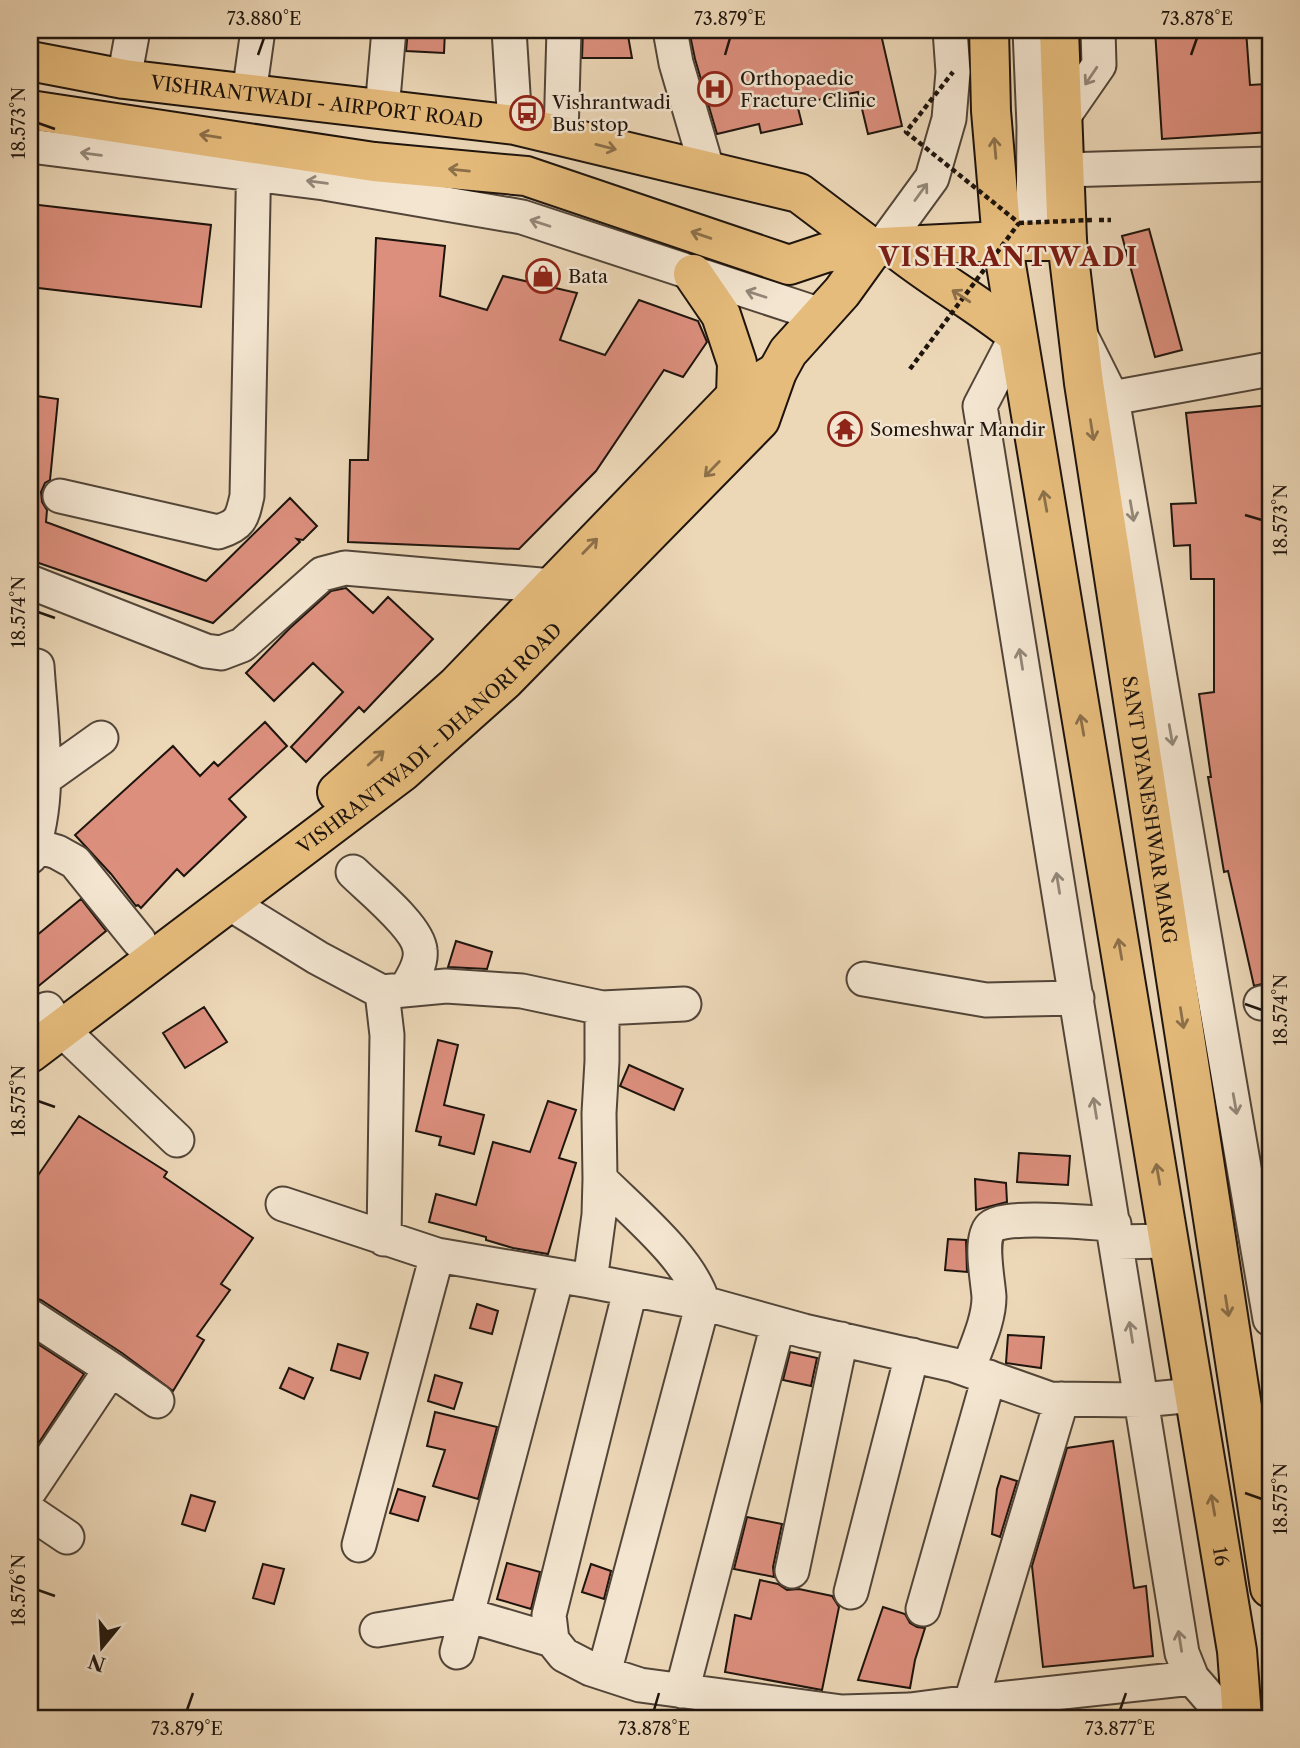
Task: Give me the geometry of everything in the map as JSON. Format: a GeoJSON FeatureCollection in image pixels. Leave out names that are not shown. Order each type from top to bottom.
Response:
{"type":"FeatureCollection","features":[{"type":"Feature","properties":{"kind":"main road","name":"SANT DYANESHWAR MARG"},"geometry":{"type":"LineString","coordinates":[[989,30],[991,111],[1043,233],[1078,330],[1270,1588]]}},
{"type":"Feature","properties":{"kind":"main road","name":"SANT DYANESHWAR MARG"},"geometry":{"type":"LineString","coordinates":[[1059,30],[1063,170],[1043,233],[1017,335],[1194,1395]]}},
{"type":"Feature","properties":{"kind":"main road","name":"VISHRANTWADI - AIRPORT ROAD"},"geometry":{"type":"LineString","coordinates":[[30,61],[124,79],[515,125],[799,193],[991,314],[1017,335]]}},
{"type":"Feature","properties":{"kind":"main road"},"geometry":{"type":"LineString","coordinates":[[30,110],[254,159],[374,162],[526,176],[789,265],[825,253],[1043,233]]}},
{"type":"Feature","properties":{"kind":"main road","name":"VISHRANTWADI - DHANORI ROAD"},"geometry":{"type":"LineString","coordinates":[[46,1020],[229,903],[402,772],[505,680],[760,420],[777,372],[788,352],[883,248]]}},
{"type":"Feature","properties":{"kind":"main road"},"geometry":{"type":"LineString","coordinates":[[693,274],[721,316],[737,363],[736,396]]}},
{"type":"Feature","properties":{"kind":"main road","name":"VISHRANTWADI - DHANORI ROAD"},"geometry":{"type":"LineString","coordinates":[[30,1053],[46,1020],[139,941],[303,822],[456,686],[736,396],[777,372]]}},
{"type":"Feature","properties":{"kind":"main road","name":"16"},"geometry":{"type":"LineString","coordinates":[[1194,1395],[1237,1651],[1241,1718]]}},
{"type":"Feature","properties":{"kind":"street"},"geometry":{"type":"LineString","coordinates":[[124,79],[133,30]]}},
{"type":"Feature","properties":{"kind":"street"},"geometry":{"type":"LineString","coordinates":[[248,94],[258,30]]}},
{"type":"Feature","properties":{"kind":"street"},"geometry":{"type":"LineString","coordinates":[[382,110],[389,30]]}},
{"type":"Feature","properties":{"kind":"street"},"geometry":{"type":"LineString","coordinates":[[509,30],[515,125]]}},
{"type":"Feature","properties":{"kind":"street"},"geometry":{"type":"LineString","coordinates":[[561,136],[564,30]]}},
{"type":"Feature","properties":{"kind":"street"},"geometry":{"type":"LineString","coordinates":[[670,30],[676,63],[708,172]]}},
{"type":"Feature","properties":{"kind":"street"},"geometry":{"type":"LineString","coordinates":[[883,248],[932,178],[949,119],[953,72],[950,30]]}},
{"type":"Feature","properties":{"kind":"street"},"geometry":{"type":"LineString","coordinates":[[1030,30],[1034,126],[1043,233]]}},
{"type":"Feature","properties":{"kind":"street"},"geometry":{"type":"LineString","coordinates":[[1063,117],[1099,65],[1098,30]]}},
{"type":"Feature","properties":{"kind":"street"},"geometry":{"type":"LineString","coordinates":[[30,146],[254,159],[324,183],[522,216],[821,315]]}},
{"type":"Feature","properties":{"kind":"street"},"geometry":{"type":"LineString","coordinates":[[60,496],[218,532],[234,527],[243,515],[247,496],[254,159]]}},
{"type":"Feature","properties":{"kind":"street"},"geometry":{"type":"LineString","coordinates":[[1063,170],[1270,164]]}},
{"type":"Feature","properties":{"kind":"street"},"geometry":{"type":"LineString","coordinates":[[1078,330],[1112,398],[1264,1232],[1270,1320]]}},
{"type":"Feature","properties":{"kind":"street"},"geometry":{"type":"LineString","coordinates":[[1017,335],[980,406],[1182,1653],[1192,1678],[1227,1718]]}},
{"type":"Feature","properties":{"kind":"street"},"geometry":{"type":"LineString","coordinates":[[1112,398],[1270,369]]}},
{"type":"Feature","properties":{"kind":"street"},"geometry":{"type":"LineString","coordinates":[[30,582],[206,651],[221,653],[242,645],[322,574],[345,568],[552,586]]}},
{"type":"Feature","properties":{"kind":"street"},"geometry":{"type":"LineString","coordinates":[[37,666],[45,778],[31,849],[75,862],[139,941]]}},
{"type":"Feature","properties":{"kind":"street"},"geometry":{"type":"LineString","coordinates":[[45,778],[102,738]]}},
{"type":"Feature","properties":{"kind":"street"},"geometry":{"type":"LineString","coordinates":[[353,872],[412,931],[421,949],[419,962],[393,991],[387,1035],[384,1239]]}},
{"type":"Feature","properties":{"kind":"street"},"geometry":{"type":"LineString","coordinates":[[229,903],[318,958],[393,991],[446,986],[522,992],[602,1008],[684,1004]]}},
{"type":"Feature","properties":{"kind":"street"},"geometry":{"type":"LineString","coordinates":[[864,979],[986,1000],[1077,998]]}},
{"type":"Feature","properties":{"kind":"street"},"geometry":{"type":"LineString","coordinates":[[590,1281],[600,1179],[602,1008]]}},
{"type":"Feature","properties":{"kind":"street"},"geometry":{"type":"LineString","coordinates":[[46,1020],[177,1140]]}},
{"type":"Feature","properties":{"kind":"street"},"geometry":{"type":"LineString","coordinates":[[600,1179],[677,1257],[698,1286],[703,1303],[604,1673]]}},
{"type":"Feature","properties":{"kind":"street"},"geometry":{"type":"LineString","coordinates":[[284,1204],[437,1255],[703,1303],[979,1373],[1050,1399],[1142,1400],[1194,1395]]}},
{"type":"Feature","properties":{"kind":"street"},"geometry":{"type":"LineString","coordinates":[[923,1609],[979,1373],[989,1300],[985,1236],[991,1226],[1009,1220],[1169,1241]]}},
{"type":"Feature","properties":{"kind":"street"},"geometry":{"type":"LineString","coordinates":[[1216,1238],[1264,1232]]}},
{"type":"Feature","properties":{"kind":"street"},"geometry":{"type":"LineString","coordinates":[[359,1545],[437,1255]]}},
{"type":"Feature","properties":{"kind":"street"},"geometry":{"type":"LineString","coordinates":[[457,1652],[557,1276]]}},
{"type":"Feature","properties":{"kind":"street"},"geometry":{"type":"LineString","coordinates":[[630,1291],[549,1615],[552,1640],[564,1655],[640,1685],[842,1712],[888,1715],[971,1702],[1192,1678]]}},
{"type":"Feature","properties":{"kind":"street"},"geometry":{"type":"LineString","coordinates":[[30,1316],[156,1401]]}},
{"type":"Feature","properties":{"kind":"street"},"geometry":{"type":"LineString","coordinates":[[682,1691],[778,1324]]}},
{"type":"Feature","properties":{"kind":"street"},"geometry":{"type":"LineString","coordinates":[[792,1571],[841,1339]]}},
{"type":"Feature","properties":{"kind":"street"},"geometry":{"type":"LineString","coordinates":[[851,1592],[912,1355]]}},
{"type":"Feature","properties":{"kind":"street"},"geometry":{"type":"LineString","coordinates":[[30,1490],[110,1369]]}},
{"type":"Feature","properties":{"kind":"street"},"geometry":{"type":"LineString","coordinates":[[971,1702],[1062,1399]]}},
{"type":"Feature","properties":{"kind":"street"},"geometry":{"type":"LineString","coordinates":[[30,1511],[67,1537]]}},
{"type":"Feature","properties":{"kind":"street"},"geometry":{"type":"LineString","coordinates":[[377,1630],[467,1615],[552,1640]]}},
{"type":"Feature","properties":{"kind":"path"},"geometry":{"type":"LineString","coordinates":[[910,369],[1043,233],[906,132],[953,72]]}},
{"type":"Feature","properties":{"kind":"building"},"geometry":{"type":"Polygon","coordinates":[[[408,30],[445,30],[444,53],[406,51],[408,30]]]}},
{"type":"Feature","properties":{"kind":"building"},"geometry":{"type":"Polygon","coordinates":[[[583,30],[627,30],[632,58],[582,58],[583,30]]]}},
{"type":"Feature","properties":{"kind":"building"},"geometry":{"type":"Polygon","coordinates":[[[711,30],[880,30],[902,126],[868,134],[858,92],[797,104],[802,124],[761,133],[759,124],[717,134],[690,35],[711,30]]]}},
{"type":"Feature","properties":{"kind":"building"},"geometry":{"type":"Polygon","coordinates":[[[1155,30],[1246,30],[1250,85],[1266,84],[1270,132],[1162,139],[1155,30]]]}},
{"type":"Feature","properties":{"kind":"building"},"geometry":{"type":"Polygon","coordinates":[[[30,204],[211,225],[201,307],[30,287],[30,204]]]}},
{"type":"Feature","properties":{"kind":"building"},"geometry":{"type":"Polygon","coordinates":[[[1149,229],[1182,350],[1155,357],[1122,236],[1149,229]]]}},
{"type":"Feature","properties":{"kind":"building"},"geometry":{"type":"Polygon","coordinates":[[[376,238],[445,246],[440,296],[487,310],[503,276],[577,293],[560,340],[605,355],[639,300],[698,321],[707,342],[683,377],[664,370],[596,471],[519,549],[348,542],[350,460],[368,460],[376,238]]]}},
{"type":"Feature","properties":{"kind":"building"},"geometry":{"type":"Polygon","coordinates":[[[30,395],[58,399],[50,480],[45,483],[41,492],[42,502],[47,510],[46,522],[206,581],[290,498],[317,526],[303,540],[297,539],[300,542],[213,623],[30,560],[30,395]]]}},
{"type":"Feature","properties":{"kind":"building"},"geometry":{"type":"Polygon","coordinates":[[[1270,405],[1270,982],[1254,986],[1228,871],[1224,872],[1208,777],[1211,777],[1199,694],[1214,692],[1214,579],[1191,579],[1190,545],[1174,546],[1171,504],[1196,503],[1186,413],[1270,405]]]}},
{"type":"Feature","properties":{"kind":"building"},"geometry":{"type":"Polygon","coordinates":[[[346,588],[373,613],[388,597],[433,639],[364,712],[359,707],[306,762],[291,747],[343,692],[313,663],[274,701],[246,673],[331,591],[346,588]]]}},
{"type":"Feature","properties":{"kind":"building"},"geometry":{"type":"Polygon","coordinates":[[[265,722],[287,746],[229,799],[246,817],[184,876],[177,869],[141,908],[136,906],[75,835],[173,746],[200,776],[214,762],[218,766],[265,722]]]}},
{"type":"Feature","properties":{"kind":"building"},"geometry":{"type":"Polygon","coordinates":[[[81,899],[106,931],[30,993],[30,941],[81,899]]]}},
{"type":"Feature","properties":{"kind":"building"},"geometry":{"type":"Polygon","coordinates":[[[456,941],[492,952],[487,969],[448,967],[456,941]]]}},
{"type":"Feature","properties":{"kind":"building"},"geometry":{"type":"Polygon","coordinates":[[[204,1007],[227,1042],[185,1068],[163,1033],[204,1007]]]}},
{"type":"Feature","properties":{"kind":"building"},"geometry":{"type":"Polygon","coordinates":[[[438,1040],[458,1045],[444,1105],[484,1115],[474,1154],[439,1145],[441,1137],[416,1131],[438,1040]]]}},
{"type":"Feature","properties":{"kind":"building"},"geometry":{"type":"Polygon","coordinates":[[[629,1065],[683,1089],[674,1110],[620,1086],[629,1065]]]}},
{"type":"Feature","properties":{"kind":"building"},"geometry":{"type":"Polygon","coordinates":[[[548,1101],[576,1110],[559,1158],[576,1163],[548,1254],[513,1248],[486,1240],[486,1237],[429,1222],[436,1194],[476,1205],[493,1142],[530,1152],[548,1101]]]}},
{"type":"Feature","properties":{"kind":"building"},"geometry":{"type":"Polygon","coordinates":[[[79,1116],[167,1172],[164,1177],[253,1238],[221,1284],[230,1290],[197,1336],[204,1340],[173,1391],[122,1353],[41,1300],[30,1297],[30,1187],[79,1116]]]}},
{"type":"Feature","properties":{"kind":"building"},"geometry":{"type":"Polygon","coordinates":[[[1019,1153],[1070,1156],[1068,1185],[1017,1182],[1019,1153]]]}},
{"type":"Feature","properties":{"kind":"building"},"geometry":{"type":"Polygon","coordinates":[[[975,1179],[1006,1183],[1007,1202],[976,1210],[975,1179]]]}},
{"type":"Feature","properties":{"kind":"building"},"geometry":{"type":"Polygon","coordinates":[[[948,1239],[966,1240],[967,1272],[945,1270],[948,1239]]]}},
{"type":"Feature","properties":{"kind":"building"},"geometry":{"type":"Polygon","coordinates":[[[477,1304],[498,1311],[492,1334],[470,1328],[477,1304]]]}},
{"type":"Feature","properties":{"kind":"building"},"geometry":{"type":"Polygon","coordinates":[[[1008,1335],[1044,1337],[1041,1368],[1006,1363],[1008,1335]]]}},
{"type":"Feature","properties":{"kind":"building"},"geometry":{"type":"Polygon","coordinates":[[[30,1339],[84,1374],[30,1456],[30,1339]]]}},
{"type":"Feature","properties":{"kind":"building"},"geometry":{"type":"Polygon","coordinates":[[[338,1344],[368,1353],[360,1379],[331,1370],[338,1344]]]}},
{"type":"Feature","properties":{"kind":"building"},"geometry":{"type":"Polygon","coordinates":[[[790,1352],[817,1358],[811,1386],[783,1380],[790,1352]]]}},
{"type":"Feature","properties":{"kind":"building"},"geometry":{"type":"Polygon","coordinates":[[[289,1368],[313,1378],[304,1399],[280,1388],[289,1368]]]}},
{"type":"Feature","properties":{"kind":"building"},"geometry":{"type":"Polygon","coordinates":[[[435,1375],[462,1383],[454,1409],[428,1401],[435,1375]]]}},
{"type":"Feature","properties":{"kind":"building"},"geometry":{"type":"Polygon","coordinates":[[[435,1412],[497,1427],[478,1499],[433,1486],[445,1450],[427,1446],[435,1412]]]}},
{"type":"Feature","properties":{"kind":"building"},"geometry":{"type":"Polygon","coordinates":[[[1113,1441],[1134,1588],[1146,1586],[1153,1656],[1043,1667],[1032,1566],[1067,1448],[1113,1441]]]}},
{"type":"Feature","properties":{"kind":"building"},"geometry":{"type":"Polygon","coordinates":[[[1001,1476],[1017,1481],[1000,1537],[992,1534],[1001,1476]]]}},
{"type":"Feature","properties":{"kind":"building"},"geometry":{"type":"Polygon","coordinates":[[[398,1489],[425,1497],[418,1521],[390,1513],[398,1489]]]}},
{"type":"Feature","properties":{"kind":"building"},"geometry":{"type":"Polygon","coordinates":[[[191,1495],[215,1502],[205,1531],[182,1524],[191,1495]]]}},
{"type":"Feature","properties":{"kind":"building"},"geometry":{"type":"Polygon","coordinates":[[[747,1517],[782,1524],[773,1567],[774,1577],[734,1569],[747,1517]]]}},
{"type":"Feature","properties":{"kind":"building"},"geometry":{"type":"Polygon","coordinates":[[[507,1563],[540,1572],[531,1609],[497,1599],[507,1563]]]}},
{"type":"Feature","properties":{"kind":"building"},"geometry":{"type":"Polygon","coordinates":[[[263,1564],[284,1569],[274,1604],[253,1598],[263,1564]]]}},
{"type":"Feature","properties":{"kind":"building"},"geometry":{"type":"Polygon","coordinates":[[[591,1564],[611,1571],[604,1599],[582,1592],[591,1564]]]}},
{"type":"Feature","properties":{"kind":"building"},"geometry":{"type":"Polygon","coordinates":[[[760,1580],[778,1584],[787,1590],[799,1589],[832,1596],[839,1607],[822,1690],[725,1672],[735,1615],[751,1619],[760,1580]]]}},
{"type":"Feature","properties":{"kind":"building"},"geometry":{"type":"Polygon","coordinates":[[[883,1607],[905,1614],[910,1623],[925,1628],[910,1688],[858,1680],[883,1607]]]}},
{"type":"Feature","properties":{"kind":"place","name":"Orthopaedic Fracture Clinic"},"geometry":{"type":"Point","coordinates":[715,89]}},
{"type":"Feature","properties":{"kind":"place","name":"Vishrantwadi Bus stop"},"geometry":{"type":"Point","coordinates":[527,113]}},
{"type":"Feature","properties":{"kind":"place","name":"Bata"},"geometry":{"type":"Point","coordinates":[543,276]}},
{"type":"Feature","properties":{"kind":"place","name":"Someshwar Mandir"},"geometry":{"type":"Point","coordinates":[845,429]}},
{"type":"Feature","properties":{"kind":"district","name":"VISHRANTWADI"},"geometry":{"type":"Point","coordinates":[1009,257]}}]}
